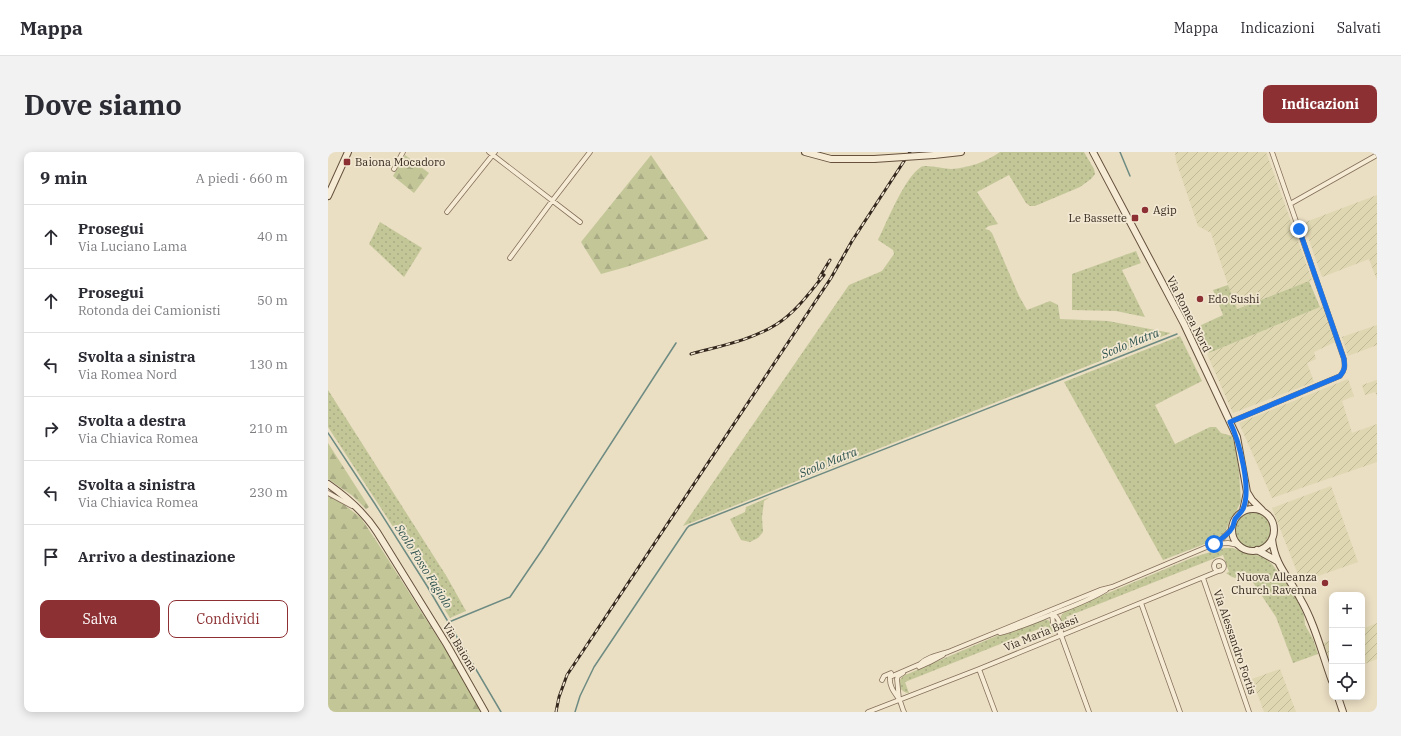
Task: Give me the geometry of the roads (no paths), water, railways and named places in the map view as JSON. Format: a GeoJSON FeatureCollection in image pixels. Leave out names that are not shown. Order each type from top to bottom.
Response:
{"type":"FeatureCollection","features":[{"type":"Feature","properties":{"kind":"main road"},"geometry":{"type":"LineString","coordinates":[[328,196],[348,152]]}},
{"type":"Feature","properties":{"kind":"main road"},"geometry":{"type":"LineString","coordinates":[[805,152],[830,159],[874,159],[961,152]]}},
{"type":"Feature","properties":{"kind":"main road","name":"Via Romea Nord"},"geometry":{"type":"LineString","coordinates":[[1093,152],[1184,324],[1237,438],[1246,492],[1243,510]]}},
{"type":"Feature","properties":{"kind":"main road","name":"Via Baiona"},"geometry":{"type":"LineString","coordinates":[[328,484],[363,513],[384,541],[485,712]]}},
{"type":"Feature","properties":{"kind":"main road"},"geometry":{"type":"LineString","coordinates":[[1246,492],[1262,510],[1269,515],[1273,521],[1275,531],[1267,546],[1257,550],[1247,550],[1238,545],[1233,537],[1232,528],[1235,519],[1243,510],[1262,510]]}},
{"type":"Feature","properties":{"kind":"main road"},"geometry":{"type":"LineString","coordinates":[[1272,539],[1277,562]]}},
{"type":"Feature","properties":{"kind":"main road"},"geometry":{"type":"LineString","coordinates":[[1257,550],[1270,556],[1277,562],[1301,599],[1308,613],[1329,672]]}},
{"type":"Feature","properties":{"kind":"main road"},"geometry":{"type":"LineString","coordinates":[[1339,700],[1343,712]]}},
{"type":"Feature","properties":{"kind":"street"},"geometry":{"type":"LineString","coordinates":[[394,169],[403,152]]}},
{"type":"Feature","properties":{"kind":"street"},"geometry":{"type":"LineString","coordinates":[[510,258],[590,152]]}},
{"type":"Feature","properties":{"kind":"street"},"geometry":{"type":"LineString","coordinates":[[1230,422],[1340,376],[1346,367],[1272,152]]}},
{"type":"Feature","properties":{"kind":"street"},"geometry":{"type":"LineString","coordinates":[[447,212],[492,153],[580,222]]}},
{"type":"Feature","properties":{"kind":"street"},"geometry":{"type":"LineString","coordinates":[[1290,204],[1377,155]]}},
{"type":"Feature","properties":{"kind":"street","name":"Via Baiona"},"geometry":{"type":"LineString","coordinates":[[328,493],[363,513]]}},
{"type":"Feature","properties":{"kind":"street"},"geometry":{"type":"LineString","coordinates":[[890,682],[882,680],[884,676],[948,652],[1214,544],[1223,538],[1232,528]]}},
{"type":"Feature","properties":{"kind":"street"},"geometry":{"type":"LineString","coordinates":[[1214,544],[1238,545]]}},
{"type":"Feature","properties":{"kind":"street","name":"Via Maria Bassi"},"geometry":{"type":"LineString","coordinates":[[868,712],[979,669],[1221,570]]}},
{"type":"Feature","properties":{"kind":"street","name":"Via Alessandro Fortis"},"geometry":{"type":"LineString","coordinates":[[1203,578],[1249,712]]}},
{"type":"Feature","properties":{"kind":"street"},"geometry":{"type":"LineString","coordinates":[[990,635],[1020,627],[1061,611],[1088,600],[1112,586]]}},
{"type":"Feature","properties":{"kind":"street"},"geometry":{"type":"LineString","coordinates":[[1052,614],[1052,612],[1079,600],[1084,596]]}},
{"type":"Feature","properties":{"kind":"street"},"geometry":{"type":"LineString","coordinates":[[1141,603],[1180,712]]}},
{"type":"Feature","properties":{"kind":"street"},"geometry":{"type":"LineString","coordinates":[[1059,620],[1061,611]]}},
{"type":"Feature","properties":{"kind":"street"},"geometry":{"type":"LineString","coordinates":[[1017,623],[1025,622],[1048,613],[1052,614],[1059,620],[1061,635]]}},
{"type":"Feature","properties":{"kind":"street"},"geometry":{"type":"LineString","coordinates":[[1052,614],[1053,622]]}},
{"type":"Feature","properties":{"kind":"street"},"geometry":{"type":"LineString","coordinates":[[1045,617],[1051,619],[1061,635],[1089,712]]}},
{"type":"Feature","properties":{"kind":"street"},"geometry":{"type":"LineString","coordinates":[[904,712],[899,699],[896,683],[898,676],[930,662],[948,652]]}},
{"type":"Feature","properties":{"kind":"street"},"geometry":{"type":"LineString","coordinates":[[899,699],[894,695],[890,677],[920,664],[923,661]]}},
{"type":"Feature","properties":{"kind":"street"},"geometry":{"type":"LineString","coordinates":[[979,669],[995,712]]}},
{"type":"Feature","properties":{"kind":"waterway","name":"Scolo Matra"},"geometry":{"type":"LineString","coordinates":[[1120,152],[1130,176]]}},
{"type":"Feature","properties":{"kind":"waterway","name":"Scolo Matra"},"geometry":{"type":"LineString","coordinates":[[575,712],[580,696],[594,667],[689,526],[1177,334]]}},
{"type":"Feature","properties":{"kind":"waterway"},"geometry":{"type":"LineString","coordinates":[[449,622],[510,597],[676,343]]}},
{"type":"Feature","properties":{"kind":"waterway","name":"Scolo Fosso Fagiolo"},"geometry":{"type":"LineString","coordinates":[[328,433],[427,586],[501,712]]}},
{"type":"Feature","properties":{"kind":"railway"},"geometry":{"type":"LineString","coordinates":[[556,712],[559,697],[567,675],[831,278],[852,241],[910,152]]}},
{"type":"Feature","properties":{"kind":"railway"},"geometry":{"type":"LineString","coordinates":[[819,278],[830,260]]}},
{"type":"Feature","properties":{"kind":"railway"},"geometry":{"type":"LineString","coordinates":[[691,354],[724,345],[767,330],[797,308],[824,275]]}},
{"type":"Feature","properties":{"kind":"place","name":"Baiona Mocadoro"},"geometry":{"type":"Point","coordinates":[347,162]}},
{"type":"Feature","properties":{"kind":"place","name":"Agip"},"geometry":{"type":"Point","coordinates":[1145,210]}},
{"type":"Feature","properties":{"kind":"place","name":"Le Bassette"},"geometry":{"type":"Point","coordinates":[1135,218]}},
{"type":"Feature","properties":{"kind":"place","name":"Edo Sushi"},"geometry":{"type":"Point","coordinates":[1200,299]}},
{"type":"Feature","properties":{"kind":"place","name":"Nuova Alleanza Church Ravenna"},"geometry":{"type":"Point","coordinates":[1325,583]}}]}
